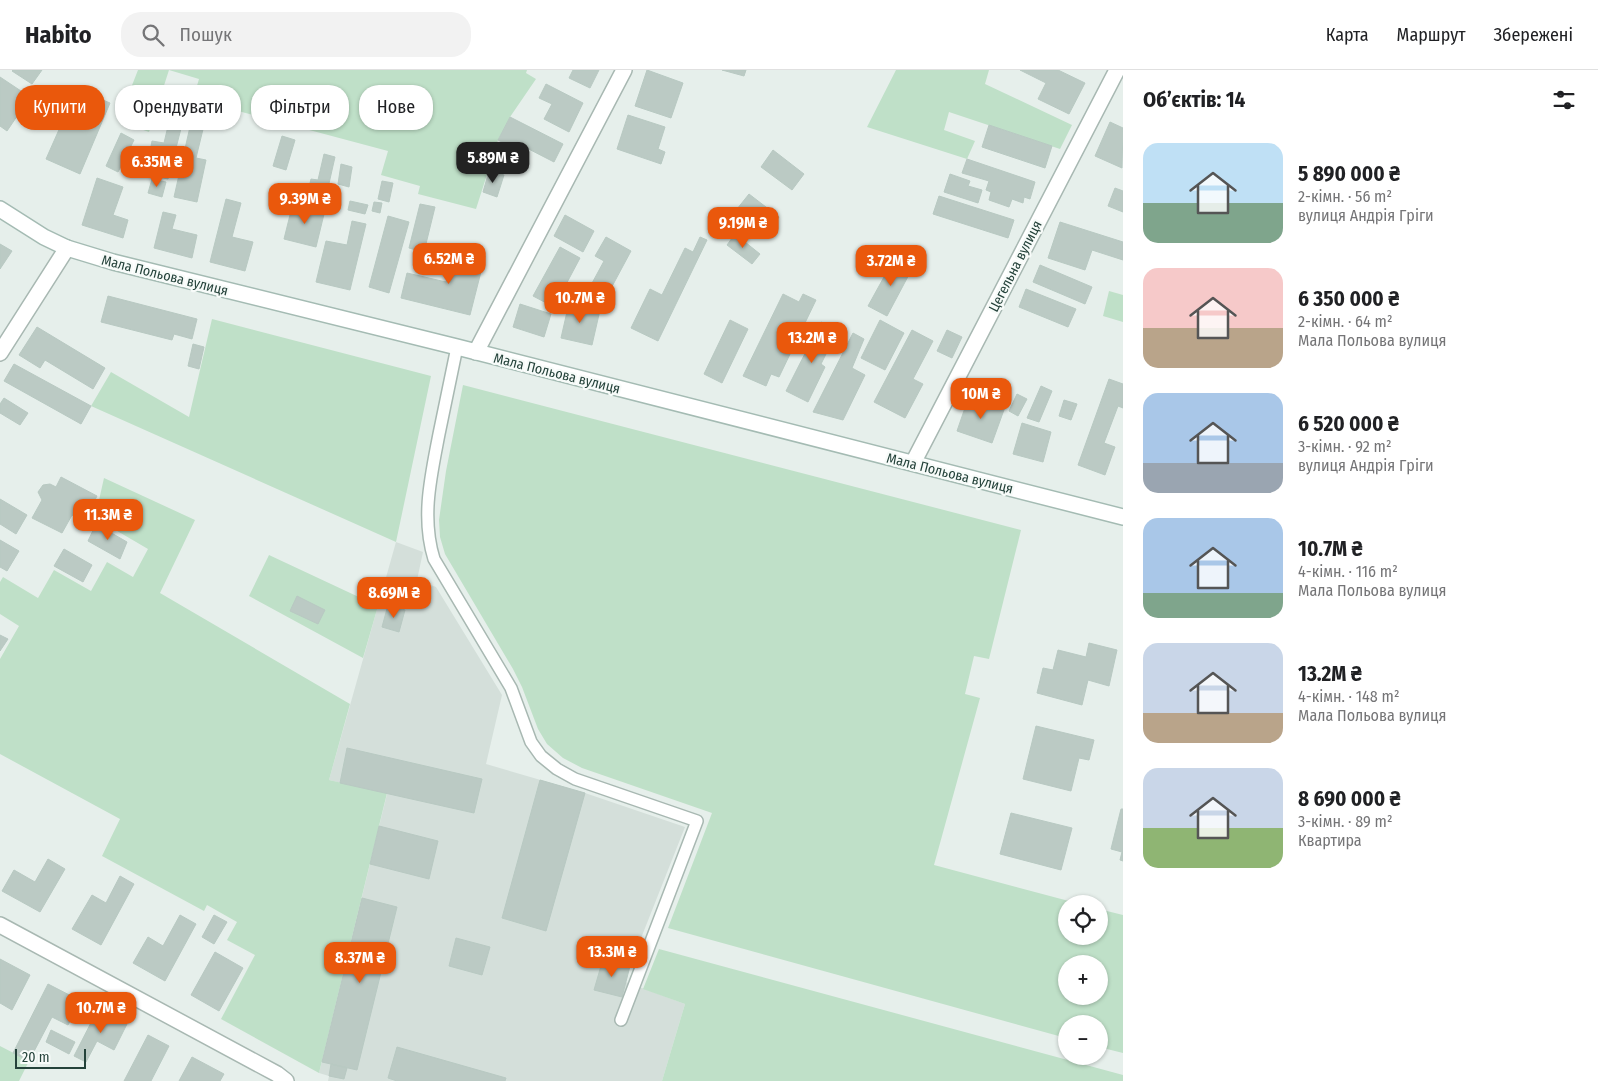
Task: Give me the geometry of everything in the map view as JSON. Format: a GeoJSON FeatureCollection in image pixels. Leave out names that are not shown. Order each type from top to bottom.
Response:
{"type":"FeatureCollection","features":[{"type":"Feature","properties":{"kind":"street"},"geometry":{"type":"LineString","coordinates":[[476,352],[624,70]]}},
{"type":"Feature","properties":{"kind":"street","name":"Цегельна вулиця"},"geometry":{"type":"LineString","coordinates":[[913,463],[1117,70]]}},
{"type":"Feature","properties":{"kind":"street","name":"Мала Польова вулиця"},"geometry":{"type":"LineString","coordinates":[[0,209],[44,237],[67,248],[113,262],[457,347],[1123,517]]}},
{"type":"Feature","properties":{"kind":"street"},"geometry":{"type":"LineString","coordinates":[[0,353],[67,248]]}},
{"type":"Feature","properties":{"kind":"street"},"geometry":{"type":"LineString","coordinates":[[0,925],[277,1074],[286,1081]]}},
{"type":"Feature","properties":{"kind":"lane"},"geometry":{"type":"LineString","coordinates":[[457,347],[428,488],[429,544],[438,566],[511,688],[528,735],[541,756],[557,769],[575,779],[697,821],[622,1020]]}},
{"type":"Feature","properties":{"kind":"shaded area"},"geometry":{"type":"Polygon","coordinates":[[[396,542],[423,552],[417,580],[436,587],[502,695],[486,764],[585,793],[685,827],[630,966],[626,982],[685,1004],[662,1081],[328,1081],[329,1076],[319,1073],[387,794],[329,780],[396,542]]]}},
{"type":"Feature","properties":{"kind":"green space"},"geometry":{"type":"Polygon","coordinates":[[[138,70],[169,70],[164,85],[132,85],[138,70]]]}},
{"type":"Feature","properties":{"kind":"green space"},"geometry":{"type":"Polygon","coordinates":[[[169,70],[527,70],[526,73],[536,79],[510,117],[498,140],[476,209],[418,194],[420,186],[381,175],[388,151],[309,130],[349,130],[349,85],[251,85],[251,114],[241,112],[241,85],[197,85],[199,79],[169,70]]]}},
{"type":"Feature","properties":{"kind":"green space"},"geometry":{"type":"Polygon","coordinates":[[[896,70],[989,70],[985,84],[1072,125],[1060,149],[949,112],[944,130],[975,141],[967,159],[867,127],[896,70]]]}},
{"type":"Feature","properties":{"kind":"green space"},"geometry":{"type":"Polygon","coordinates":[[[1109,291],[1123,295],[1123,322],[1103,316],[1109,291]]]}},
{"type":"Feature","properties":{"kind":"green space"},"geometry":{"type":"Polygon","coordinates":[[[212,319],[431,376],[396,542],[91,406],[111,372],[189,417],[212,319]]]}},
{"type":"Feature","properties":{"kind":"green space"},"geometry":{"type":"Polygon","coordinates":[[[463,385],[1021,530],[989,659],[974,656],[965,694],[980,698],[934,865],[1058,898],[1058,945],[1108,945],[1108,911],[1123,915],[1123,1053],[1108,1049],[1108,1015],[1058,1015],[1058,1036],[668,928],[712,813],[582,768],[563,758],[547,744],[538,729],[513,669],[445,554],[440,537],[439,520],[446,471],[463,385]]]}},
{"type":"Feature","properties":{"kind":"green space"},"geometry":{"type":"Polygon","coordinates":[[[104,478],[195,520],[160,593],[350,704],[329,780],[387,793],[319,1073],[221,1019],[255,955],[227,940],[237,922],[207,905],[204,911],[102,856],[120,819],[0,754],[0,659],[19,626],[0,614],[0,582],[3,577],[38,598],[54,570],[91,591],[107,562],[133,577],[148,549],[95,518],[104,478]]]}},
{"type":"Feature","properties":{"kind":"green space"},"geometry":{"type":"Polygon","coordinates":[[[269,555],[378,606],[363,658],[249,596],[269,555]]]}},
{"type":"Feature","properties":{"kind":"green space"},"geometry":{"type":"Polygon","coordinates":[[[659,949],[1058,1057],[1058,1065],[1086,1065],[1123,1075],[1123,1081],[662,1081],[685,1004],[643,989],[659,949]]]}},
{"type":"Feature","properties":{"kind":"green space"},"geometry":{"type":"Polygon","coordinates":[[[0,1046],[29,1061],[19,1081],[0,1081],[0,1046]]]}},
{"type":"Feature","properties":{"kind":"building"},"geometry":{"type":"Polygon","coordinates":[[[13,70],[42,70],[32,84],[13,70]]]}},
{"type":"Feature","properties":{"kind":"building"},"geometry":{"type":"Polygon","coordinates":[[[573,70],[599,70],[590,88],[569,78],[573,70]]]}},
{"type":"Feature","properties":{"kind":"building"},"geometry":{"type":"Polygon","coordinates":[[[647,70],[683,83],[671,118],[635,106],[647,70]]]}},
{"type":"Feature","properties":{"kind":"building"},"geometry":{"type":"Polygon","coordinates":[[[722,70],[746,70],[744,76],[722,70]]]}},
{"type":"Feature","properties":{"kind":"building"},"geometry":{"type":"Polygon","coordinates":[[[1020,70],[1058,70],[1085,83],[1069,114],[1038,99],[1046,83],[1020,70]]]}},
{"type":"Feature","properties":{"kind":"building"},"geometry":{"type":"Polygon","coordinates":[[[0,77],[15,87],[15,119],[7,131],[0,126],[0,77]]]}},
{"type":"Feature","properties":{"kind":"building"},"geometry":{"type":"Polygon","coordinates":[[[546,84],[583,103],[569,132],[544,119],[552,104],[539,98],[546,84]]]}},
{"type":"Feature","properties":{"kind":"building"},"geometry":{"type":"Polygon","coordinates":[[[105,101],[110,103],[105,115],[105,101]]]}},
{"type":"Feature","properties":{"kind":"building"},"geometry":{"type":"Polygon","coordinates":[[[628,115],[665,127],[658,149],[665,152],[661,164],[617,149],[628,115]]]}},
{"type":"Feature","properties":{"kind":"building"},"geometry":{"type":"Polygon","coordinates":[[[510,117],[563,144],[554,162],[517,143],[514,148],[498,140],[510,117]]]}},
{"type":"Feature","properties":{"kind":"building"},"geometry":{"type":"Polygon","coordinates":[[[1110,122],[1123,128],[1122,168],[1095,156],[1110,122]]]}},
{"type":"Feature","properties":{"kind":"building"},"geometry":{"type":"Polygon","coordinates":[[[989,125],[1052,146],[1045,168],[982,147],[989,125]]]}},
{"type":"Feature","properties":{"kind":"building"},"geometry":{"type":"Polygon","coordinates":[[[59,130],[99,130],[80,174],[46,159],[59,130]]]}},
{"type":"Feature","properties":{"kind":"building"},"geometry":{"type":"Polygon","coordinates":[[[167,130],[181,130],[168,179],[146,174],[152,141],[164,143],[167,130]]]}},
{"type":"Feature","properties":{"kind":"building"},"geometry":{"type":"Polygon","coordinates":[[[189,130],[203,130],[196,158],[206,160],[197,202],[174,197],[189,130]]]}},
{"type":"Feature","properties":{"kind":"building"},"geometry":{"type":"Polygon","coordinates":[[[121,133],[134,140],[118,172],[106,166],[121,133]]]}},
{"type":"Feature","properties":{"kind":"building"},"geometry":{"type":"Polygon","coordinates":[[[282,136],[295,140],[286,170],[273,166],[282,136]]]}},
{"type":"Feature","properties":{"kind":"building"},"geometry":{"type":"Polygon","coordinates":[[[773,150],[804,174],[792,190],[761,167],[773,150]]]}},
{"type":"Feature","properties":{"kind":"building"},"geometry":{"type":"Polygon","coordinates":[[[324,154],[335,157],[325,201],[307,196],[311,179],[318,180],[324,154]]]}},
{"type":"Feature","properties":{"kind":"building"},"geometry":{"type":"Polygon","coordinates":[[[967,159],[1035,182],[1030,199],[1024,197],[1023,203],[1012,199],[1009,207],[989,200],[991,192],[986,190],[989,181],[962,173],[967,159]]]}},
{"type":"Feature","properties":{"kind":"building"},"geometry":{"type":"Polygon","coordinates":[[[341,164],[352,167],[349,187],[338,184],[341,164]]]}},
{"type":"Feature","properties":{"kind":"building"},"geometry":{"type":"Polygon","coordinates":[[[489,171],[504,175],[497,197],[483,192],[489,171]]]}},
{"type":"Feature","properties":{"kind":"building"},"geometry":{"type":"Polygon","coordinates":[[[950,174],[970,181],[968,186],[982,190],[978,203],[944,192],[950,174]]]}},
{"type":"Feature","properties":{"kind":"building"},"geometry":{"type":"Polygon","coordinates":[[[97,178],[123,187],[113,215],[128,220],[123,238],[82,225],[97,178]]]}},
{"type":"Feature","properties":{"kind":"building"},"geometry":{"type":"Polygon","coordinates":[[[152,179],[166,182],[162,197],[148,193],[152,179]]]}},
{"type":"Feature","properties":{"kind":"building"},"geometry":{"type":"Polygon","coordinates":[[[382,181],[393,183],[389,202],[378,199],[382,181]]]}},
{"type":"Feature","properties":{"kind":"building"},"geometry":{"type":"Polygon","coordinates":[[[1115,188],[1123,191],[1123,212],[1108,206],[1115,188]]]}},
{"type":"Feature","properties":{"kind":"building"},"geometry":{"type":"Polygon","coordinates":[[[749,194],[779,217],[768,232],[737,209],[749,194]]]}},
{"type":"Feature","properties":{"kind":"building"},"geometry":{"type":"Polygon","coordinates":[[[939,196],[1014,220],[1008,238],[933,214],[939,196]]]}},
{"type":"Feature","properties":{"kind":"building"},"geometry":{"type":"Polygon","coordinates":[[[226,199],[241,203],[232,237],[253,242],[245,271],[210,262],[226,199]]]}},
{"type":"Feature","properties":{"kind":"building"},"geometry":{"type":"Polygon","coordinates":[[[350,201],[368,205],[365,214],[348,210],[350,201]]]}},
{"type":"Feature","properties":{"kind":"building"},"geometry":{"type":"Polygon","coordinates":[[[374,202],[382,203],[380,213],[372,211],[374,202]]]}},
{"type":"Feature","properties":{"kind":"building"},"geometry":{"type":"Polygon","coordinates":[[[293,203],[325,210],[316,247],[284,239],[293,203]]]}},
{"type":"Feature","properties":{"kind":"building"},"geometry":{"type":"Polygon","coordinates":[[[420,204],[435,207],[424,252],[409,248],[420,204]]]}},
{"type":"Feature","properties":{"kind":"building"},"geometry":{"type":"Polygon","coordinates":[[[163,212],[176,215],[172,229],[197,235],[192,258],[154,248],[163,212]]]}},
{"type":"Feature","properties":{"kind":"building"},"geometry":{"type":"Polygon","coordinates":[[[565,215],[594,231],[583,252],[554,236],[565,215]]]}},
{"type":"Feature","properties":{"kind":"building"},"geometry":{"type":"Polygon","coordinates":[[[388,216],[409,222],[389,293],[369,287],[388,216]]]}},
{"type":"Feature","properties":{"kind":"building"},"geometry":{"type":"Polygon","coordinates":[[[352,221],[366,224],[350,290],[316,282],[326,241],[347,245],[352,221]]]}},
{"type":"Feature","properties":{"kind":"building"},"geometry":{"type":"Polygon","coordinates":[[[1060,222],[1123,242],[1123,260],[1092,250],[1085,270],[1048,258],[1060,222]]]}},
{"type":"Feature","properties":{"kind":"building"},"geometry":{"type":"Polygon","coordinates":[[[735,234],[760,254],[752,264],[727,245],[735,234]]]}},
{"type":"Feature","properties":{"kind":"building"},"geometry":{"type":"Polygon","coordinates":[[[606,237],[631,251],[601,307],[580,295],[586,283],[591,285],[604,261],[595,256],[606,237]]]}},
{"type":"Feature","properties":{"kind":"building"},"geometry":{"type":"Polygon","coordinates":[[[700,237],[707,240],[658,341],[631,328],[650,289],[662,295],[685,248],[693,252],[700,237]]]}},
{"type":"Feature","properties":{"kind":"building"},"geometry":{"type":"Polygon","coordinates":[[[0,244],[12,251],[0,269],[0,244]]]}},
{"type":"Feature","properties":{"kind":"building"},"geometry":{"type":"Polygon","coordinates":[[[560,247],[580,258],[554,307],[533,296],[560,247]]]}},
{"type":"Feature","properties":{"kind":"building"},"geometry":{"type":"Polygon","coordinates":[[[455,248],[485,256],[470,315],[401,298],[407,273],[446,282],[455,248]]]}},
{"type":"Feature","properties":{"kind":"building"},"geometry":{"type":"Polygon","coordinates":[[[895,257],[913,267],[887,316],[868,306],[895,257]]]}},
{"type":"Feature","properties":{"kind":"building"},"geometry":{"type":"Polygon","coordinates":[[[1040,265],[1092,287],[1085,304],[1033,282],[1040,265]]]}},
{"type":"Feature","properties":{"kind":"building"},"geometry":{"type":"Polygon","coordinates":[[[1026,289],[1076,309],[1068,327],[1019,307],[1026,289]]]}},
{"type":"Feature","properties":{"kind":"building"},"geometry":{"type":"Polygon","coordinates":[[[783,294],[799,302],[803,294],[816,300],[779,377],[771,374],[766,386],[743,376],[783,294]]]}},
{"type":"Feature","properties":{"kind":"building"},"geometry":{"type":"Polygon","coordinates":[[[108,296],[197,319],[192,339],[174,334],[172,340],[101,322],[108,296]]]}},
{"type":"Feature","properties":{"kind":"building"},"geometry":{"type":"Polygon","coordinates":[[[569,303],[600,310],[592,345],[561,338],[569,303]]]}},
{"type":"Feature","properties":{"kind":"building"},"geometry":{"type":"Polygon","coordinates":[[[520,304],[551,314],[544,337],[513,327],[520,304]]]}},
{"type":"Feature","properties":{"kind":"building"},"geometry":{"type":"Polygon","coordinates":[[[730,320],[748,329],[722,383],[704,374],[730,320]]]}},
{"type":"Feature","properties":{"kind":"building"},"geometry":{"type":"Polygon","coordinates":[[[880,320],[904,333],[885,370],[861,358],[880,320]]]}},
{"type":"Feature","properties":{"kind":"building"},"geometry":{"type":"Polygon","coordinates":[[[821,322],[838,330],[821,364],[825,367],[808,402],[786,391],[821,322]]]}},
{"type":"Feature","properties":{"kind":"building"},"geometry":{"type":"Polygon","coordinates":[[[37,327],[105,368],[93,389],[45,360],[40,368],[19,355],[37,327]]]}},
{"type":"Feature","properties":{"kind":"building"},"geometry":{"type":"Polygon","coordinates":[[[912,330],[933,341],[913,379],[923,384],[905,418],[874,402],[912,330]]]}},
{"type":"Feature","properties":{"kind":"building"},"geometry":{"type":"Polygon","coordinates":[[[947,330],[962,337],[952,358],[937,351],[947,330]]]}},
{"type":"Feature","properties":{"kind":"building"},"geometry":{"type":"Polygon","coordinates":[[[853,333],[864,339],[852,368],[865,375],[843,420],[813,412],[853,333]]]}},
{"type":"Feature","properties":{"kind":"building"},"geometry":{"type":"Polygon","coordinates":[[[193,344],[204,347],[199,369],[188,366],[193,344]]]}},
{"type":"Feature","properties":{"kind":"building"},"geometry":{"type":"Polygon","coordinates":[[[14,364],[91,406],[81,424],[4,381],[14,364]]]}},
{"type":"Feature","properties":{"kind":"building"},"geometry":{"type":"Polygon","coordinates":[[[1109,379],[1123,384],[1123,408],[1118,406],[1104,443],[1115,447],[1105,475],[1078,465],[1109,379]]]}},
{"type":"Feature","properties":{"kind":"building"},"geometry":{"type":"Polygon","coordinates":[[[1041,386],[1052,391],[1039,422],[1027,418],[1041,386]]]}},
{"type":"Feature","properties":{"kind":"building"},"geometry":{"type":"Polygon","coordinates":[[[1017,394],[1027,399],[1018,416],[1009,411],[1017,394]]]}},
{"type":"Feature","properties":{"kind":"building"},"geometry":{"type":"Polygon","coordinates":[[[4,398],[28,413],[20,425],[0,413],[0,404],[4,398]]]}},
{"type":"Feature","properties":{"kind":"building"},"geometry":{"type":"Polygon","coordinates":[[[984,399],[1005,407],[992,443],[957,431],[967,402],[981,407],[984,399]]]}},
{"type":"Feature","properties":{"kind":"building"},"geometry":{"type":"Polygon","coordinates":[[[1064,400],[1077,404],[1071,420],[1059,416],[1064,400]]]}},
{"type":"Feature","properties":{"kind":"building"},"geometry":{"type":"Polygon","coordinates":[[[1022,423],[1051,432],[1043,462],[1013,454],[1022,423]]]}},
{"type":"Feature","properties":{"kind":"building"},"geometry":{"type":"Polygon","coordinates":[[[61,477],[97,496],[84,521],[72,515],[62,533],[32,518],[42,500],[38,492],[43,485],[50,484],[56,487],[61,477]]]}},
{"type":"Feature","properties":{"kind":"building"},"geometry":{"type":"Polygon","coordinates":[[[0,499],[27,515],[16,534],[0,524],[0,499]]]}},
{"type":"Feature","properties":{"kind":"building"},"geometry":{"type":"Polygon","coordinates":[[[96,524],[127,542],[120,559],[88,541],[96,524]]]}},
{"type":"Feature","properties":{"kind":"building"},"geometry":{"type":"Polygon","coordinates":[[[0,540],[19,551],[7,571],[0,567],[0,540]]]}},
{"type":"Feature","properties":{"kind":"building"},"geometry":{"type":"Polygon","coordinates":[[[64,549],[92,565],[83,582],[54,566],[64,549]]]}},
{"type":"Feature","properties":{"kind":"building"},"geometry":{"type":"Polygon","coordinates":[[[297,596],[325,610],[318,624],[290,611],[297,596]]]}},
{"type":"Feature","properties":{"kind":"building"},"geometry":{"type":"Polygon","coordinates":[[[388,605],[405,610],[399,632],[382,627],[388,605]]]}},
{"type":"Feature","properties":{"kind":"building"},"geometry":{"type":"Polygon","coordinates":[[[0,635],[8,639],[0,651],[0,635]]]}},
{"type":"Feature","properties":{"kind":"building"},"geometry":{"type":"Polygon","coordinates":[[[1089,643],[1117,650],[1109,686],[1088,680],[1082,705],[1037,693],[1043,668],[1053,670],[1058,650],[1086,657],[1089,643]]]}},
{"type":"Feature","properties":{"kind":"building"},"geometry":{"type":"Polygon","coordinates":[[[1036,726],[1094,740],[1089,760],[1079,758],[1071,791],[1023,779],[1036,726]]]}},
{"type":"Feature","properties":{"kind":"building"},"geometry":{"type":"Polygon","coordinates":[[[347,748],[482,779],[474,813],[340,783],[347,748]]]}},
{"type":"Feature","properties":{"kind":"building"},"geometry":{"type":"Polygon","coordinates":[[[540,780],[585,793],[546,931],[502,918],[540,780]]]}},
{"type":"Feature","properties":{"kind":"building"},"geometry":{"type":"Polygon","coordinates":[[[1121,809],[1123,809],[1123,861],[1120,860],[1122,852],[1111,849],[1121,809]]]}},
{"type":"Feature","properties":{"kind":"building"},"geometry":{"type":"Polygon","coordinates":[[[1011,813],[1072,828],[1061,870],[1000,854],[1011,813]]]}},
{"type":"Feature","properties":{"kind":"building"},"geometry":{"type":"Polygon","coordinates":[[[379,826],[438,841],[429,879],[370,864],[379,826]]]}},
{"type":"Feature","properties":{"kind":"building"},"geometry":{"type":"Polygon","coordinates":[[[48,859],[65,869],[40,912],[2,891],[14,870],[35,882],[48,859]]]}},
{"type":"Feature","properties":{"kind":"building"},"geometry":{"type":"Polygon","coordinates":[[[120,876],[134,884],[101,945],[72,929],[92,895],[106,903],[120,876]]]}},
{"type":"Feature","properties":{"kind":"building"},"geometry":{"type":"Polygon","coordinates":[[[362,898],[397,907],[357,1070],[322,1062],[362,898]]]}},
{"type":"Feature","properties":{"kind":"building"},"geometry":{"type":"Polygon","coordinates":[[[180,915],[196,924],[165,981],[133,963],[148,937],[163,946],[180,915]]]}},
{"type":"Feature","properties":{"kind":"building"},"geometry":{"type":"Polygon","coordinates":[[[214,915],[227,922],[214,944],[202,937],[214,915]]]}},
{"type":"Feature","properties":{"kind":"building"},"geometry":{"type":"Polygon","coordinates":[[[456,938],[490,947],[482,975],[449,966],[456,938]]]}},
{"type":"Feature","properties":{"kind":"building"},"geometry":{"type":"Polygon","coordinates":[[[215,952],[243,968],[219,1011],[191,995],[215,952]]]}},
{"type":"Feature","properties":{"kind":"building"},"geometry":{"type":"Polygon","coordinates":[[[0,959],[30,975],[12,1010],[0,1003],[0,959]]]}},
{"type":"Feature","properties":{"kind":"building"},"geometry":{"type":"Polygon","coordinates":[[[603,959],[630,966],[622,997],[594,990],[603,959]]]}},
{"type":"Feature","properties":{"kind":"building"},"geometry":{"type":"Polygon","coordinates":[[[48,984],[81,1001],[68,1025],[52,1017],[29,1061],[13,1053],[48,984]]]}},
{"type":"Feature","properties":{"kind":"building"},"geometry":{"type":"Polygon","coordinates":[[[98,1009],[127,1024],[114,1050],[97,1041],[86,1062],[74,1056],[98,1009]]]}},
{"type":"Feature","properties":{"kind":"building"},"geometry":{"type":"Polygon","coordinates":[[[51,1030],[75,1042],[69,1054],[46,1042],[51,1030]]]}},
{"type":"Feature","properties":{"kind":"building"},"geometry":{"type":"Polygon","coordinates":[[[148,1035],[169,1046],[151,1081],[124,1081],[148,1035]]]}},
{"type":"Feature","properties":{"kind":"building"},"geometry":{"type":"Polygon","coordinates":[[[397,1047],[506,1078],[505,1081],[397,1081],[388,1078],[397,1047]]]}},
{"type":"Feature","properties":{"kind":"building"},"geometry":{"type":"Polygon","coordinates":[[[192,1057],[224,1074],[220,1081],[179,1081],[192,1057]]]}},
{"type":"Feature","properties":{"kind":"building"},"geometry":{"type":"Polygon","coordinates":[[[331,1064],[347,1068],[344,1079],[329,1076],[331,1064]]]}}]}
